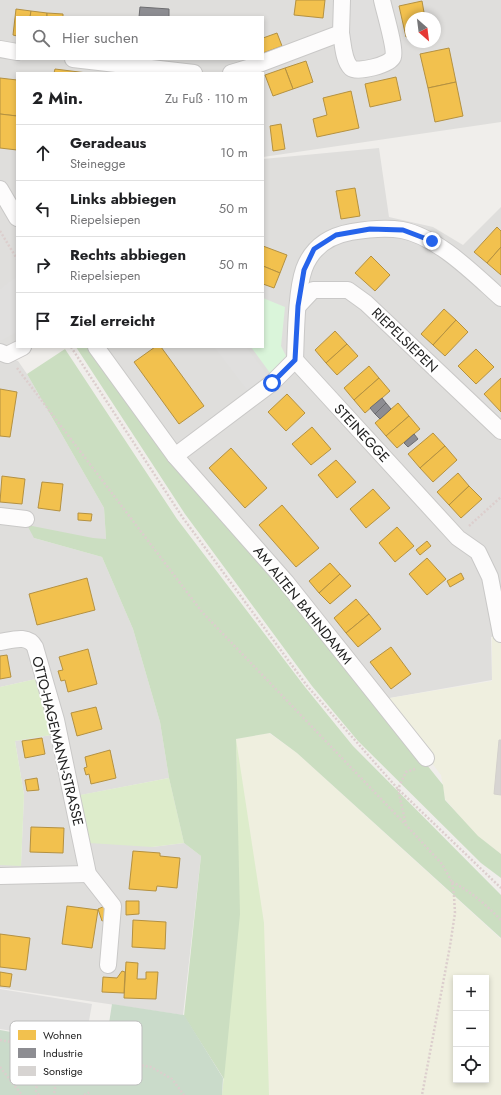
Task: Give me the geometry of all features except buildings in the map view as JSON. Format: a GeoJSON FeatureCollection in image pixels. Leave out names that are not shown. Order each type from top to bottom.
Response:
{"type":"FeatureCollection","features":[{"type":"Feature","properties":{"kind":"street"},"geometry":{"type":"LineString","coordinates":[[342,0],[341,33],[345,58],[352,68],[357,70],[386,64],[391,61],[394,52],[382,0]]}},
{"type":"Feature","properties":{"kind":"street"},"geometry":{"type":"LineString","coordinates":[[234,72],[341,33]]}},
{"type":"Feature","properties":{"kind":"street"},"geometry":{"type":"LineString","coordinates":[[0,49],[16,52]]}},
{"type":"Feature","properties":{"kind":"street"},"geometry":{"type":"LineString","coordinates":[[82,60],[185,72]]}},
{"type":"Feature","properties":{"kind":"street"},"geometry":{"type":"LineString","coordinates":[[0,189],[16,216]]}},
{"type":"Feature","properties":{"kind":"street"},"geometry":{"type":"LineString","coordinates":[[175,456],[272,383],[295,360],[298,306],[304,270],[314,249],[336,235],[370,229],[403,230],[432,241],[462,264],[501,298]]}},
{"type":"Feature","properties":{"kind":"street","name":"RIEPELSIEPEN"},"geometry":{"type":"LineString","coordinates":[[298,306],[313,290],[348,290],[366,303],[501,431]]}},
{"type":"Feature","properties":{"kind":"street"},"geometry":{"type":"LineString","coordinates":[[4,353],[20,348]]}},
{"type":"Feature","properties":{"kind":"street","name":"AM ALTEN BAHNDAMM"},"geometry":{"type":"LineString","coordinates":[[97,348],[175,456],[286,582],[422,763]]}},
{"type":"Feature","properties":{"kind":"street","name":"STEINEGGE"},"geometry":{"type":"LineString","coordinates":[[295,360],[458,538],[478,552],[490,577],[501,634]]}},
{"type":"Feature","properties":{"kind":"street"},"geometry":{"type":"LineString","coordinates":[[0,516],[26,519]]}},
{"type":"Feature","properties":{"kind":"street","name":"OTTO-HAGEMANN-STRASSE"},"geometry":{"type":"LineString","coordinates":[[0,642],[25,638],[32,642],[35,647],[56,720],[88,874],[113,906],[108,965]]}},
{"type":"Feature","properties":{"kind":"street"},"geometry":{"type":"LineString","coordinates":[[0,876],[88,874]]}},
{"type":"Feature","properties":{"kind":"path"},"geometry":{"type":"LineString","coordinates":[[0,231],[16,257]]}},
{"type":"Feature","properties":{"kind":"path"},"geometry":{"type":"LineString","coordinates":[[72,348],[183,518],[308,687],[398,789],[501,888]]}},
{"type":"Feature","properties":{"kind":"path"},"geometry":{"type":"LineString","coordinates":[[4,353],[202,612],[442,864],[452,882],[454,912],[422,1095]]}},
{"type":"Feature","properties":{"kind":"path"},"geometry":{"type":"LineString","coordinates":[[458,538],[475,520],[501,497]]}},
{"type":"Feature","properties":{"kind":"path"},"geometry":{"type":"LineString","coordinates":[[406,825],[398,789],[406,772],[422,763]]}},
{"type":"Feature","properties":{"kind":"path"},"geometry":{"type":"LineString","coordinates":[[452,882],[465,888],[501,920]]}},
{"type":"Feature","properties":{"kind":"path"},"geometry":{"type":"LineString","coordinates":[[0,1040],[10,1042]]}},
{"type":"Feature","properties":{"kind":"path"},"geometry":{"type":"LineString","coordinates":[[142,1065],[152,1067],[172,1079],[184,1095]]}},
{"type":"Feature","properties":{"kind":"path"},"geometry":{"type":"LineString","coordinates":[[0,1067],[10,1080]]}},
{"type":"Feature","properties":{"kind":"path"},"geometry":{"type":"LineString","coordinates":[[14,1085],[22,1095]]}},
{"type":"Feature","properties":{"kind":"path"},"geometry":{"type":"LineString","coordinates":[[37,1085],[36,1091],[39,1095]]}},
{"type":"Feature","properties":{"kind":"path"},"geometry":{"type":"LineString","coordinates":[[53,1095],[56,1087],[55,1085]]}},
{"type":"Feature","properties":{"kind":"path"},"geometry":{"type":"LineString","coordinates":[[84,1095],[90,1092]]}},
{"type":"Feature","properties":{"kind":"shaded area"},"geometry":{"type":"Polygon","coordinates":[[[0,0],[501,0],[501,122],[264,157],[264,72],[16,72],[16,346],[0,349],[0,0]]]}},
{"type":"Feature","properties":{"kind":"shaded area"},"geometry":{"type":"Polygon","coordinates":[[[346,0],[377,0],[388,50],[384,59],[357,63],[349,53],[346,0]]]}},
{"type":"Feature","properties":{"kind":"shaded area"},"geometry":{"type":"Polygon","coordinates":[[[379,148],[389,217],[433,227],[463,245],[501,207],[501,635],[491,637],[492,680],[384,699],[181,457],[101,348],[264,348],[264,159],[379,148]]]}},
{"type":"Feature","properties":{"kind":"shaded area"},"geometry":{"type":"Polygon","coordinates":[[[16,277],[16,333],[0,341],[0,289],[16,277]]]}},
{"type":"Feature","properties":{"kind":"shaded area"},"geometry":{"type":"Polygon","coordinates":[[[215,348],[247,348],[268,376],[248,391],[215,348]]]}},
{"type":"Feature","properties":{"kind":"shaded area"},"geometry":{"type":"Polygon","coordinates":[[[0,355],[18,361],[27,374],[104,508],[106,539],[34,538],[102,557],[133,629],[160,722],[169,778],[76,796],[152,847],[184,843],[201,856],[183,1015],[0,988],[0,865],[21,865],[24,795],[15,741],[51,735],[36,679],[0,687],[0,355]]]}},
{"type":"Feature","properties":{"kind":"shaded area"},"geometry":{"type":"Polygon","coordinates":[[[0,989],[92,1004],[89,1021],[10,1021],[10,1031],[0,1029],[0,989]]]}},
{"type":"Feature","properties":{"kind":"green space"},"geometry":{"type":"Polygon","coordinates":[[[264,298],[285,307],[281,346],[286,356],[270,373],[252,348],[264,348],[264,298]]]}},
{"type":"Feature","properties":{"kind":"green space"},"geometry":{"type":"Polygon","coordinates":[[[77,348],[93,348],[443,785],[445,800],[478,836],[501,854],[501,878],[481,863],[358,741],[312,686],[185,514],[77,348]]]}},
{"type":"Feature","properties":{"kind":"green space"},"geometry":{"type":"Polygon","coordinates":[[[65,349],[177,519],[305,687],[353,746],[501,895],[501,938],[297,753],[270,733],[236,739],[240,914],[224,1079],[184,1016],[201,856],[184,843],[169,778],[160,722],[133,629],[102,557],[34,538],[27,525],[93,538],[106,539],[104,508],[27,374],[65,349]]]}},
{"type":"Feature","properties":{"kind":"green space"},"geometry":{"type":"Polygon","coordinates":[[[501,636],[501,854],[476,835],[445,799],[441,775],[384,699],[492,681],[492,637],[501,636]]]}},
{"type":"Feature","properties":{"kind":"green space"},"geometry":{"type":"Polygon","coordinates":[[[36,679],[51,735],[15,741],[24,795],[21,866],[0,865],[0,687],[36,679]]]}},
{"type":"Feature","properties":{"kind":"green space"},"geometry":{"type":"Polygon","coordinates":[[[269,733],[297,753],[501,939],[501,1095],[269,1095],[236,739],[269,733]]]}},
{"type":"Feature","properties":{"kind":"green space"},"geometry":{"type":"Polygon","coordinates":[[[236,739],[264,923],[269,1095],[222,1095],[239,916],[236,739]]]}},
{"type":"Feature","properties":{"kind":"green space"},"geometry":{"type":"Polygon","coordinates":[[[169,778],[184,843],[152,847],[89,843],[75,796],[169,778]]]}},
{"type":"Feature","properties":{"kind":"green space"},"geometry":{"type":"Polygon","coordinates":[[[112,1004],[184,1015],[223,1078],[222,1095],[0,1095],[0,1030],[10,1032],[10,1085],[142,1085],[142,1021],[109,1021],[112,1004]]]}},
{"type":"Feature","properties":{"kind":"route"},"geometry":{"type":"LineString","coordinates":[[272,383],[295,360],[298,306],[304,270],[314,249],[336,235],[370,229],[403,230],[432,241]]}}]}
